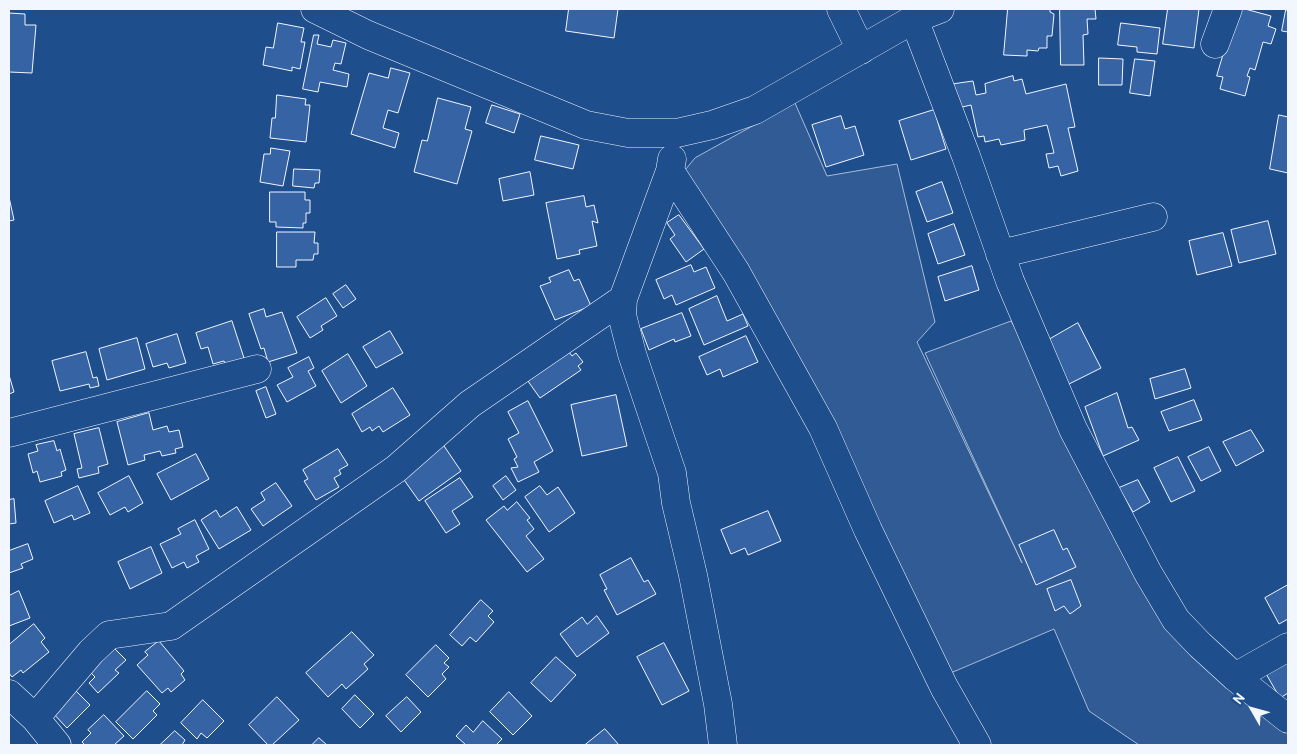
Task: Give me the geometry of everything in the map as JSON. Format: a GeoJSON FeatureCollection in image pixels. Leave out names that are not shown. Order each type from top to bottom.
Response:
{"type":"FeatureCollection","features":[{"type":"Feature","properties":{"kind":"street"},"geometry":{"type":"LineString","coordinates":[[841,9],[861,50]]}},
{"type":"Feature","properties":{"kind":"street"},"geometry":{"type":"LineString","coordinates":[[330,12],[368,35],[586,125],[628,133],[677,133],[712,125],[755,110],[914,19],[940,9]]}},
{"type":"Feature","properties":{"kind":"street"},"geometry":{"type":"LineString","coordinates":[[1215,44],[1228,9]]}},
{"type":"Feature","properties":{"kind":"street"},"geometry":{"type":"LineString","coordinates":[[914,19],[966,156],[1010,281],[1073,428],[1148,573],[1176,620],[1200,645],[1235,677],[1288,718]]}},
{"type":"Feature","properties":{"kind":"street"},"geometry":{"type":"LineString","coordinates":[[677,133],[670,171],[623,299],[622,314],[632,354],[672,473],[676,503],[693,575],[718,704],[723,745]]}},
{"type":"Feature","properties":{"kind":"street"},"geometry":{"type":"LineString","coordinates":[[670,171],[736,272],[823,428],[868,530],[944,687],[977,745]]}},
{"type":"Feature","properties":{"kind":"street"},"geometry":{"type":"LineString","coordinates":[[1000,254],[1154,217]]}},
{"type":"Feature","properties":{"kind":"street"},"geometry":{"type":"LineString","coordinates":[[35,718],[91,652],[109,635],[171,626],[396,469],[470,404],[623,299]]}},
{"type":"Feature","properties":{"kind":"street"},"geometry":{"type":"LineString","coordinates":[[9,433],[256,369]]}},
{"type":"Feature","properties":{"kind":"street"},"geometry":{"type":"LineString","coordinates":[[1235,677],[1288,646]]}},
{"type":"Feature","properties":{"kind":"street"},"geometry":{"type":"LineString","coordinates":[[9,694],[35,718],[57,745]]}},
{"type":"Feature","properties":{"kind":"shaded area"},"geometry":{"type":"Polygon","coordinates":[[[795,103],[827,176],[897,164],[935,322],[917,342],[1022,563],[925,353],[1011,321],[1200,645],[1288,733],[1288,745],[1139,745],[1089,711],[1054,629],[946,675],[685,170],[695,158],[795,103]]]}},
{"type":"Feature","properties":{"kind":"building"},"geometry":{"type":"Polygon","coordinates":[[[569,9],[618,9],[614,38],[566,31],[569,9]]]}},
{"type":"Feature","properties":{"kind":"building"},"geometry":{"type":"Polygon","coordinates":[[[1008,9],[1050,9],[1050,12],[1054,14],[1052,36],[1047,36],[1047,48],[1039,48],[1038,51],[1027,50],[1027,56],[1004,55],[1008,9]]]}},
{"type":"Feature","properties":{"kind":"building"},"geometry":{"type":"Polygon","coordinates":[[[1060,9],[1095,9],[1096,19],[1087,19],[1088,34],[1083,35],[1084,65],[1061,65],[1060,9]]]}},
{"type":"Feature","properties":{"kind":"building"},"geometry":{"type":"Polygon","coordinates":[[[1168,9],[1199,9],[1194,48],[1163,44],[1168,9]]]}},
{"type":"Feature","properties":{"kind":"building"},"geometry":{"type":"Polygon","coordinates":[[[1237,9],[1245,9],[1271,16],[1268,26],[1276,29],[1271,44],[1263,42],[1255,70],[1250,68],[1247,76],[1250,77],[1245,96],[1220,89],[1223,77],[1217,76],[1237,9]]]}},
{"type":"Feature","properties":{"kind":"building"},"geometry":{"type":"Polygon","coordinates":[[[1286,10],[1288,10],[1288,32],[1282,31],[1286,10]]]}},
{"type":"Feature","properties":{"kind":"building"},"geometry":{"type":"Polygon","coordinates":[[[9,13],[25,14],[25,25],[36,25],[32,73],[9,72],[9,13]]]}},
{"type":"Feature","properties":{"kind":"building"},"geometry":{"type":"Polygon","coordinates":[[[278,23],[304,28],[301,42],[305,42],[300,69],[292,67],[292,71],[263,65],[266,47],[273,48],[278,23]]]}},
{"type":"Feature","properties":{"kind":"building"},"geometry":{"type":"Polygon","coordinates":[[[1121,23],[1160,28],[1157,54],[1137,52],[1137,47],[1118,45],[1121,23]]]}},
{"type":"Feature","properties":{"kind":"building"},"geometry":{"type":"Polygon","coordinates":[[[314,35],[319,35],[317,44],[331,47],[333,40],[346,43],[341,64],[335,63],[333,70],[349,74],[347,87],[320,82],[318,92],[303,89],[314,35]]]}},
{"type":"Feature","properties":{"kind":"building"},"geometry":{"type":"Polygon","coordinates":[[[1099,58],[1123,59],[1122,85],[1099,85],[1099,58]]]}},
{"type":"Feature","properties":{"kind":"building"},"geometry":{"type":"Polygon","coordinates":[[[1135,59],[1155,61],[1150,96],[1130,93],[1135,59]]]}},
{"type":"Feature","properties":{"kind":"building"},"geometry":{"type":"Polygon","coordinates":[[[391,68],[410,73],[398,113],[388,110],[383,128],[399,133],[395,148],[351,134],[369,73],[388,78],[391,68]]]}},
{"type":"Feature","properties":{"kind":"building"},"geometry":{"type":"Polygon","coordinates":[[[1013,76],[1014,81],[1022,79],[1026,94],[1066,84],[1075,127],[1068,128],[1078,171],[1061,176],[1058,166],[1049,168],[1046,154],[1054,153],[1047,125],[1024,130],[1025,140],[1001,145],[999,139],[985,142],[984,136],[978,137],[971,105],[958,108],[952,84],[973,81],[976,95],[986,93],[985,84],[1013,76]]]}},
{"type":"Feature","properties":{"kind":"building"},"geometry":{"type":"Polygon","coordinates":[[[277,95],[306,99],[305,105],[310,105],[306,142],[270,138],[272,118],[275,118],[277,95]]]}},
{"type":"Feature","properties":{"kind":"building"},"geometry":{"type":"Polygon","coordinates":[[[438,98],[471,107],[465,129],[472,131],[457,184],[414,172],[422,140],[427,141],[438,98]]]}},
{"type":"Feature","properties":{"kind":"building"},"geometry":{"type":"Polygon","coordinates":[[[492,105],[520,114],[514,133],[486,123],[492,105]]]}},
{"type":"Feature","properties":{"kind":"building"},"geometry":{"type":"Polygon","coordinates":[[[934,110],[946,149],[911,160],[899,121],[934,110]]]}},
{"type":"Feature","properties":{"kind":"building"},"geometry":{"type":"Polygon","coordinates":[[[1279,115],[1288,117],[1288,173],[1270,169],[1279,115]]]}},
{"type":"Feature","properties":{"kind":"building"},"geometry":{"type":"Polygon","coordinates":[[[841,116],[845,129],[855,126],[864,155],[826,167],[812,125],[841,116]]]}},
{"type":"Feature","properties":{"kind":"building"},"geometry":{"type":"Polygon","coordinates":[[[541,136],[579,145],[573,169],[535,160],[541,136]]]}},
{"type":"Feature","properties":{"kind":"building"},"geometry":{"type":"Polygon","coordinates":[[[271,148],[290,151],[283,186],[260,182],[264,154],[270,154],[271,148]]]}},
{"type":"Feature","properties":{"kind":"building"},"geometry":{"type":"Polygon","coordinates":[[[294,169],[320,170],[319,183],[315,183],[314,188],[293,186],[294,169]]]}},
{"type":"Feature","properties":{"kind":"building"},"geometry":{"type":"Polygon","coordinates":[[[530,172],[534,195],[503,201],[499,179],[530,172]]]}},
{"type":"Feature","properties":{"kind":"building"},"geometry":{"type":"Polygon","coordinates":[[[942,182],[953,213],[927,222],[916,192],[942,182]]]}},
{"type":"Feature","properties":{"kind":"building"},"geometry":{"type":"Polygon","coordinates":[[[270,192],[305,192],[305,200],[310,200],[310,213],[306,213],[306,223],[303,223],[303,228],[276,227],[276,222],[270,222],[270,192]]]}},
{"type":"Feature","properties":{"kind":"building"},"geometry":{"type":"Polygon","coordinates":[[[584,196],[586,207],[594,205],[598,223],[592,221],[597,246],[579,250],[580,254],[557,259],[546,203],[584,196]]]}},
{"type":"Feature","properties":{"kind":"building"},"geometry":{"type":"Polygon","coordinates":[[[9,197],[14,220],[9,221],[9,197]]]}},
{"type":"Feature","properties":{"kind":"building"},"geometry":{"type":"Polygon","coordinates":[[[679,215],[704,249],[686,262],[670,239],[675,235],[667,223],[679,215]]]}},
{"type":"Feature","properties":{"kind":"building"},"geometry":{"type":"Polygon","coordinates":[[[1268,221],[1276,254],[1239,263],[1231,230],[1268,221]]]}},
{"type":"Feature","properties":{"kind":"building"},"geometry":{"type":"Polygon","coordinates":[[[954,224],[965,255],[938,264],[928,234],[954,224]]]}},
{"type":"Feature","properties":{"kind":"building"},"geometry":{"type":"Polygon","coordinates":[[[277,232],[315,232],[314,243],[318,243],[318,254],[314,254],[313,260],[296,260],[296,267],[277,267],[277,232]]]}},
{"type":"Feature","properties":{"kind":"building"},"geometry":{"type":"Polygon","coordinates":[[[1223,233],[1232,266],[1197,275],[1189,241],[1223,233]]]}},
{"type":"Feature","properties":{"kind":"building"},"geometry":{"type":"Polygon","coordinates":[[[691,265],[694,272],[706,267],[715,288],[676,305],[672,295],[664,299],[656,280],[691,265]]]}},
{"type":"Feature","properties":{"kind":"building"},"geometry":{"type":"Polygon","coordinates":[[[972,266],[979,290],[945,301],[938,277],[972,266]]]}},
{"type":"Feature","properties":{"kind":"building"},"geometry":{"type":"Polygon","coordinates":[[[569,270],[574,281],[579,279],[591,306],[555,320],[540,286],[551,282],[549,278],[569,270]]]}},
{"type":"Feature","properties":{"kind":"building"},"geometry":{"type":"Polygon","coordinates":[[[346,285],[356,299],[343,308],[333,294],[346,285]]]}},
{"type":"Feature","properties":{"kind":"building"},"geometry":{"type":"Polygon","coordinates":[[[717,296],[727,321],[743,314],[748,326],[704,345],[689,309],[717,296]]]}},
{"type":"Feature","properties":{"kind":"building"},"geometry":{"type":"Polygon","coordinates":[[[326,298],[337,316],[321,326],[323,330],[310,338],[297,317],[326,298]]]}},
{"type":"Feature","properties":{"kind":"building"},"geometry":{"type":"Polygon","coordinates":[[[264,309],[266,317],[282,312],[297,353],[268,362],[264,348],[261,349],[249,314],[264,309]]]}},
{"type":"Feature","properties":{"kind":"building"},"geometry":{"type":"Polygon","coordinates":[[[682,313],[691,336],[675,342],[674,339],[649,350],[641,329],[682,313]]]}},
{"type":"Feature","properties":{"kind":"building"},"geometry":{"type":"Polygon","coordinates":[[[232,321],[244,358],[226,365],[224,361],[213,364],[208,347],[201,349],[196,333],[232,321]]]}},
{"type":"Feature","properties":{"kind":"building"},"geometry":{"type":"Polygon","coordinates":[[[1078,323],[1101,368],[1069,384],[1045,342],[1078,323]]]}},
{"type":"Feature","properties":{"kind":"building"},"geometry":{"type":"Polygon","coordinates":[[[390,331],[403,353],[376,368],[363,347],[390,331]]]}},
{"type":"Feature","properties":{"kind":"building"},"geometry":{"type":"Polygon","coordinates":[[[177,334],[186,363],[169,368],[167,363],[153,367],[146,344],[177,334]]]}},
{"type":"Feature","properties":{"kind":"building"},"geometry":{"type":"Polygon","coordinates":[[[746,336],[758,362],[723,377],[720,369],[707,375],[699,357],[746,336]]]}},
{"type":"Feature","properties":{"kind":"building"},"geometry":{"type":"Polygon","coordinates":[[[137,338],[145,369],[107,380],[99,349],[137,338]]]}},
{"type":"Feature","properties":{"kind":"building"},"geometry":{"type":"Polygon","coordinates":[[[566,348],[572,356],[576,353],[583,362],[578,366],[581,370],[540,398],[525,377],[566,348]]]}},
{"type":"Feature","properties":{"kind":"building"},"geometry":{"type":"Polygon","coordinates":[[[86,352],[93,378],[97,377],[99,386],[90,388],[89,384],[60,391],[52,361],[86,352]]]}},
{"type":"Feature","properties":{"kind":"building"},"geometry":{"type":"Polygon","coordinates":[[[348,354],[367,386],[341,403],[322,371],[348,354]]]}},
{"type":"Feature","properties":{"kind":"building"},"geometry":{"type":"Polygon","coordinates":[[[309,357],[314,368],[308,371],[316,386],[287,402],[277,385],[293,377],[288,368],[309,357]]]}},
{"type":"Feature","properties":{"kind":"building"},"geometry":{"type":"Polygon","coordinates":[[[1185,369],[1191,388],[1155,399],[1150,379],[1185,369]]]}},
{"type":"Feature","properties":{"kind":"building"},"geometry":{"type":"Polygon","coordinates":[[[9,375],[14,392],[9,394],[9,375]]]}},
{"type":"Feature","properties":{"kind":"building"},"geometry":{"type":"Polygon","coordinates":[[[266,387],[276,414],[266,418],[256,391],[266,387]]]}},
{"type":"Feature","properties":{"kind":"building"},"geometry":{"type":"Polygon","coordinates":[[[393,388],[410,415],[383,432],[379,426],[372,431],[370,427],[362,432],[352,414],[393,388]]]}},
{"type":"Feature","properties":{"kind":"building"},"geometry":{"type":"Polygon","coordinates":[[[1117,393],[1128,428],[1132,427],[1139,440],[1103,456],[1085,407],[1117,393]]]}},
{"type":"Feature","properties":{"kind":"building"},"geometry":{"type":"Polygon","coordinates":[[[616,395],[627,446],[582,456],[571,405],[616,395]]]}},
{"type":"Feature","properties":{"kind":"building"},"geometry":{"type":"Polygon","coordinates":[[[1194,400],[1202,420],[1169,431],[1161,412],[1194,400]]]}},
{"type":"Feature","properties":{"kind":"building"},"geometry":{"type":"Polygon","coordinates":[[[528,401],[553,451],[534,462],[539,472],[518,482],[511,468],[518,467],[514,459],[517,457],[508,439],[519,433],[508,412],[528,401]]]}},
{"type":"Feature","properties":{"kind":"building"},"geometry":{"type":"Polygon","coordinates":[[[149,413],[153,430],[167,426],[169,432],[179,430],[183,447],[175,449],[176,453],[162,456],[160,451],[144,455],[145,460],[128,465],[117,422],[149,413]]]}},
{"type":"Feature","properties":{"kind":"building"},"geometry":{"type":"Polygon","coordinates":[[[99,428],[108,464],[98,467],[99,473],[79,478],[77,469],[82,468],[74,434],[99,428]]]}},
{"type":"Feature","properties":{"kind":"building"},"geometry":{"type":"Polygon","coordinates":[[[1251,430],[1264,451],[1236,466],[1223,442],[1251,430]]]}},
{"type":"Feature","properties":{"kind":"building"},"geometry":{"type":"Polygon","coordinates":[[[54,441],[57,451],[60,449],[66,470],[61,472],[62,476],[40,482],[37,471],[33,473],[28,454],[38,451],[36,445],[54,441]]]}},
{"type":"Feature","properties":{"kind":"building"},"geometry":{"type":"Polygon","coordinates":[[[442,443],[461,471],[419,501],[402,477],[442,443]]]}},
{"type":"Feature","properties":{"kind":"building"},"geometry":{"type":"Polygon","coordinates":[[[1209,447],[1221,471],[1201,481],[1188,457],[1209,447]]]}},
{"type":"Feature","properties":{"kind":"building"},"geometry":{"type":"Polygon","coordinates":[[[338,449],[348,465],[339,470],[341,474],[334,478],[339,487],[316,500],[304,481],[308,479],[303,470],[338,449]]]}},
{"type":"Feature","properties":{"kind":"building"},"geometry":{"type":"Polygon","coordinates":[[[196,454],[209,479],[171,500],[157,474],[196,454]]]}},
{"type":"Feature","properties":{"kind":"building"},"geometry":{"type":"Polygon","coordinates":[[[1178,457],[1195,491],[1171,502],[1154,468],[1178,457]]]}},
{"type":"Feature","properties":{"kind":"building"},"geometry":{"type":"Polygon","coordinates":[[[129,476],[143,503],[128,512],[125,507],[110,515],[98,493],[129,476]]]}},
{"type":"Feature","properties":{"kind":"building"},"geometry":{"type":"Polygon","coordinates":[[[506,476],[516,490],[503,500],[493,486],[506,476]]]}},
{"type":"Feature","properties":{"kind":"building"},"geometry":{"type":"Polygon","coordinates":[[[460,478],[473,497],[452,511],[460,524],[446,533],[425,501],[460,478]]]}},
{"type":"Feature","properties":{"kind":"building"},"geometry":{"type":"Polygon","coordinates":[[[1138,480],[1150,502],[1133,512],[1119,488],[1138,480]]]}},
{"type":"Feature","properties":{"kind":"building"},"geometry":{"type":"Polygon","coordinates":[[[276,483],[292,506],[263,526],[251,509],[265,500],[261,493],[276,483]]]}},
{"type":"Feature","properties":{"kind":"building"},"geometry":{"type":"Polygon","coordinates":[[[78,486],[90,513],[74,520],[72,515],[54,523],[45,501],[78,486]]]}},
{"type":"Feature","properties":{"kind":"building"},"geometry":{"type":"Polygon","coordinates":[[[540,486],[547,495],[558,487],[575,513],[549,532],[525,497],[540,486]]]}},
{"type":"Feature","properties":{"kind":"building"},"geometry":{"type":"Polygon","coordinates":[[[14,499],[16,523],[9,524],[9,500],[14,499]]]}},
{"type":"Feature","properties":{"kind":"building"},"geometry":{"type":"Polygon","coordinates":[[[517,502],[530,518],[527,520],[534,529],[526,536],[544,559],[527,572],[486,520],[504,506],[507,510],[517,502]]]}},
{"type":"Feature","properties":{"kind":"building"},"geometry":{"type":"Polygon","coordinates":[[[237,507],[251,530],[219,549],[201,520],[216,510],[220,517],[237,507]]]}},
{"type":"Feature","properties":{"kind":"building"},"geometry":{"type":"Polygon","coordinates":[[[768,511],[781,541],[748,555],[745,548],[731,554],[721,530],[768,511]]]}},
{"type":"Feature","properties":{"kind":"building"},"geometry":{"type":"Polygon","coordinates":[[[195,520],[209,549],[196,556],[199,562],[187,568],[184,562],[172,568],[160,544],[181,534],[178,529],[195,520]]]}},
{"type":"Feature","properties":{"kind":"building"},"geometry":{"type":"Polygon","coordinates":[[[1054,530],[1063,550],[1067,548],[1076,567],[1036,585],[1019,545],[1054,530]]]}},
{"type":"Feature","properties":{"kind":"building"},"geometry":{"type":"Polygon","coordinates":[[[28,544],[33,559],[21,564],[23,568],[9,573],[9,551],[28,544]]]}},
{"type":"Feature","properties":{"kind":"building"},"geometry":{"type":"Polygon","coordinates":[[[151,547],[162,573],[130,589],[118,562],[151,547]]]}},
{"type":"Feature","properties":{"kind":"building"},"geometry":{"type":"Polygon","coordinates":[[[631,558],[644,582],[648,580],[656,594],[617,615],[604,590],[607,589],[600,575],[631,558]]]}},
{"type":"Feature","properties":{"kind":"building"},"geometry":{"type":"Polygon","coordinates":[[[1071,580],[1081,606],[1070,614],[1064,606],[1055,611],[1047,589],[1071,580]]]}},
{"type":"Feature","properties":{"kind":"building"},"geometry":{"type":"Polygon","coordinates":[[[1288,585],[1288,619],[1279,624],[1265,598],[1288,585]]]}},
{"type":"Feature","properties":{"kind":"building"},"geometry":{"type":"Polygon","coordinates":[[[19,591],[30,618],[9,626],[9,596],[19,591]]]}},
{"type":"Feature","properties":{"kind":"building"},"geometry":{"type":"Polygon","coordinates":[[[481,600],[493,611],[488,616],[494,622],[476,642],[470,637],[462,646],[450,635],[481,600]]]}},
{"type":"Feature","properties":{"kind":"building"},"geometry":{"type":"Polygon","coordinates":[[[597,616],[609,633],[577,657],[560,634],[582,617],[587,624],[597,616]]]}},
{"type":"Feature","properties":{"kind":"building"},"geometry":{"type":"Polygon","coordinates":[[[34,624],[45,638],[41,642],[49,652],[23,673],[21,670],[12,677],[9,673],[9,645],[34,624]]]}},
{"type":"Feature","properties":{"kind":"building"},"geometry":{"type":"Polygon","coordinates":[[[352,632],[374,655],[364,664],[368,669],[346,689],[342,684],[328,697],[306,673],[352,632]]]}},
{"type":"Feature","properties":{"kind":"building"},"geometry":{"type":"Polygon","coordinates":[[[159,641],[184,671],[181,674],[185,680],[171,692],[168,688],[162,693],[137,665],[148,655],[145,652],[159,641]]]}},
{"type":"Feature","properties":{"kind":"building"},"geometry":{"type":"Polygon","coordinates":[[[664,643],[689,691],[662,705],[637,657],[664,643]]]}},
{"type":"Feature","properties":{"kind":"building"},"geometry":{"type":"Polygon","coordinates":[[[436,645],[449,658],[444,663],[449,667],[442,674],[446,679],[428,697],[406,675],[436,645]]]}},
{"type":"Feature","properties":{"kind":"building"},"geometry":{"type":"Polygon","coordinates":[[[113,647],[126,660],[115,670],[119,673],[98,693],[89,683],[95,677],[89,671],[113,647]]]}},
{"type":"Feature","properties":{"kind":"building"},"geometry":{"type":"Polygon","coordinates":[[[556,657],[576,675],[551,702],[531,683],[556,657]]]}},
{"type":"Feature","properties":{"kind":"building"},"geometry":{"type":"Polygon","coordinates":[[[1288,658],[1288,693],[1280,698],[1265,672],[1288,658]]]}},
{"type":"Feature","properties":{"kind":"building"},"geometry":{"type":"Polygon","coordinates":[[[73,688],[90,705],[67,728],[50,710],[73,688]]]}},
{"type":"Feature","properties":{"kind":"building"},"geometry":{"type":"Polygon","coordinates":[[[147,691],[160,704],[153,711],[157,715],[133,739],[116,722],[147,691]]]}},
{"type":"Feature","properties":{"kind":"building"},"geometry":{"type":"Polygon","coordinates":[[[509,692],[532,716],[513,735],[490,712],[509,692]]]}},
{"type":"Feature","properties":{"kind":"building"},"geometry":{"type":"Polygon","coordinates":[[[355,695],[374,714],[360,728],[342,709],[355,695]]]}},
{"type":"Feature","properties":{"kind":"building"},"geometry":{"type":"Polygon","coordinates":[[[277,697],[299,720],[272,745],[268,745],[249,725],[277,697]]]}},
{"type":"Feature","properties":{"kind":"building"},"geometry":{"type":"Polygon","coordinates":[[[407,697],[421,712],[401,732],[386,716],[407,697]]]}},
{"type":"Feature","properties":{"kind":"building"},"geometry":{"type":"Polygon","coordinates":[[[203,700],[224,721],[207,738],[201,733],[197,739],[181,723],[203,700]]]}},
{"type":"Feature","properties":{"kind":"building"},"geometry":{"type":"Polygon","coordinates":[[[104,715],[124,736],[114,745],[85,745],[82,742],[91,733],[88,730],[104,715]]]}},
{"type":"Feature","properties":{"kind":"building"},"geometry":{"type":"Polygon","coordinates":[[[483,721],[502,739],[496,745],[466,745],[456,736],[466,725],[473,732],[483,721]]]}},
{"type":"Feature","properties":{"kind":"building"},"geometry":{"type":"Polygon","coordinates":[[[605,729],[619,745],[585,745],[605,729]]]}},
{"type":"Feature","properties":{"kind":"building"},"geometry":{"type":"Polygon","coordinates":[[[175,731],[185,740],[182,745],[160,745],[175,731]]]}},
{"type":"Feature","properties":{"kind":"building"},"geometry":{"type":"Polygon","coordinates":[[[319,738],[327,745],[312,745],[319,738]]]}}]}
